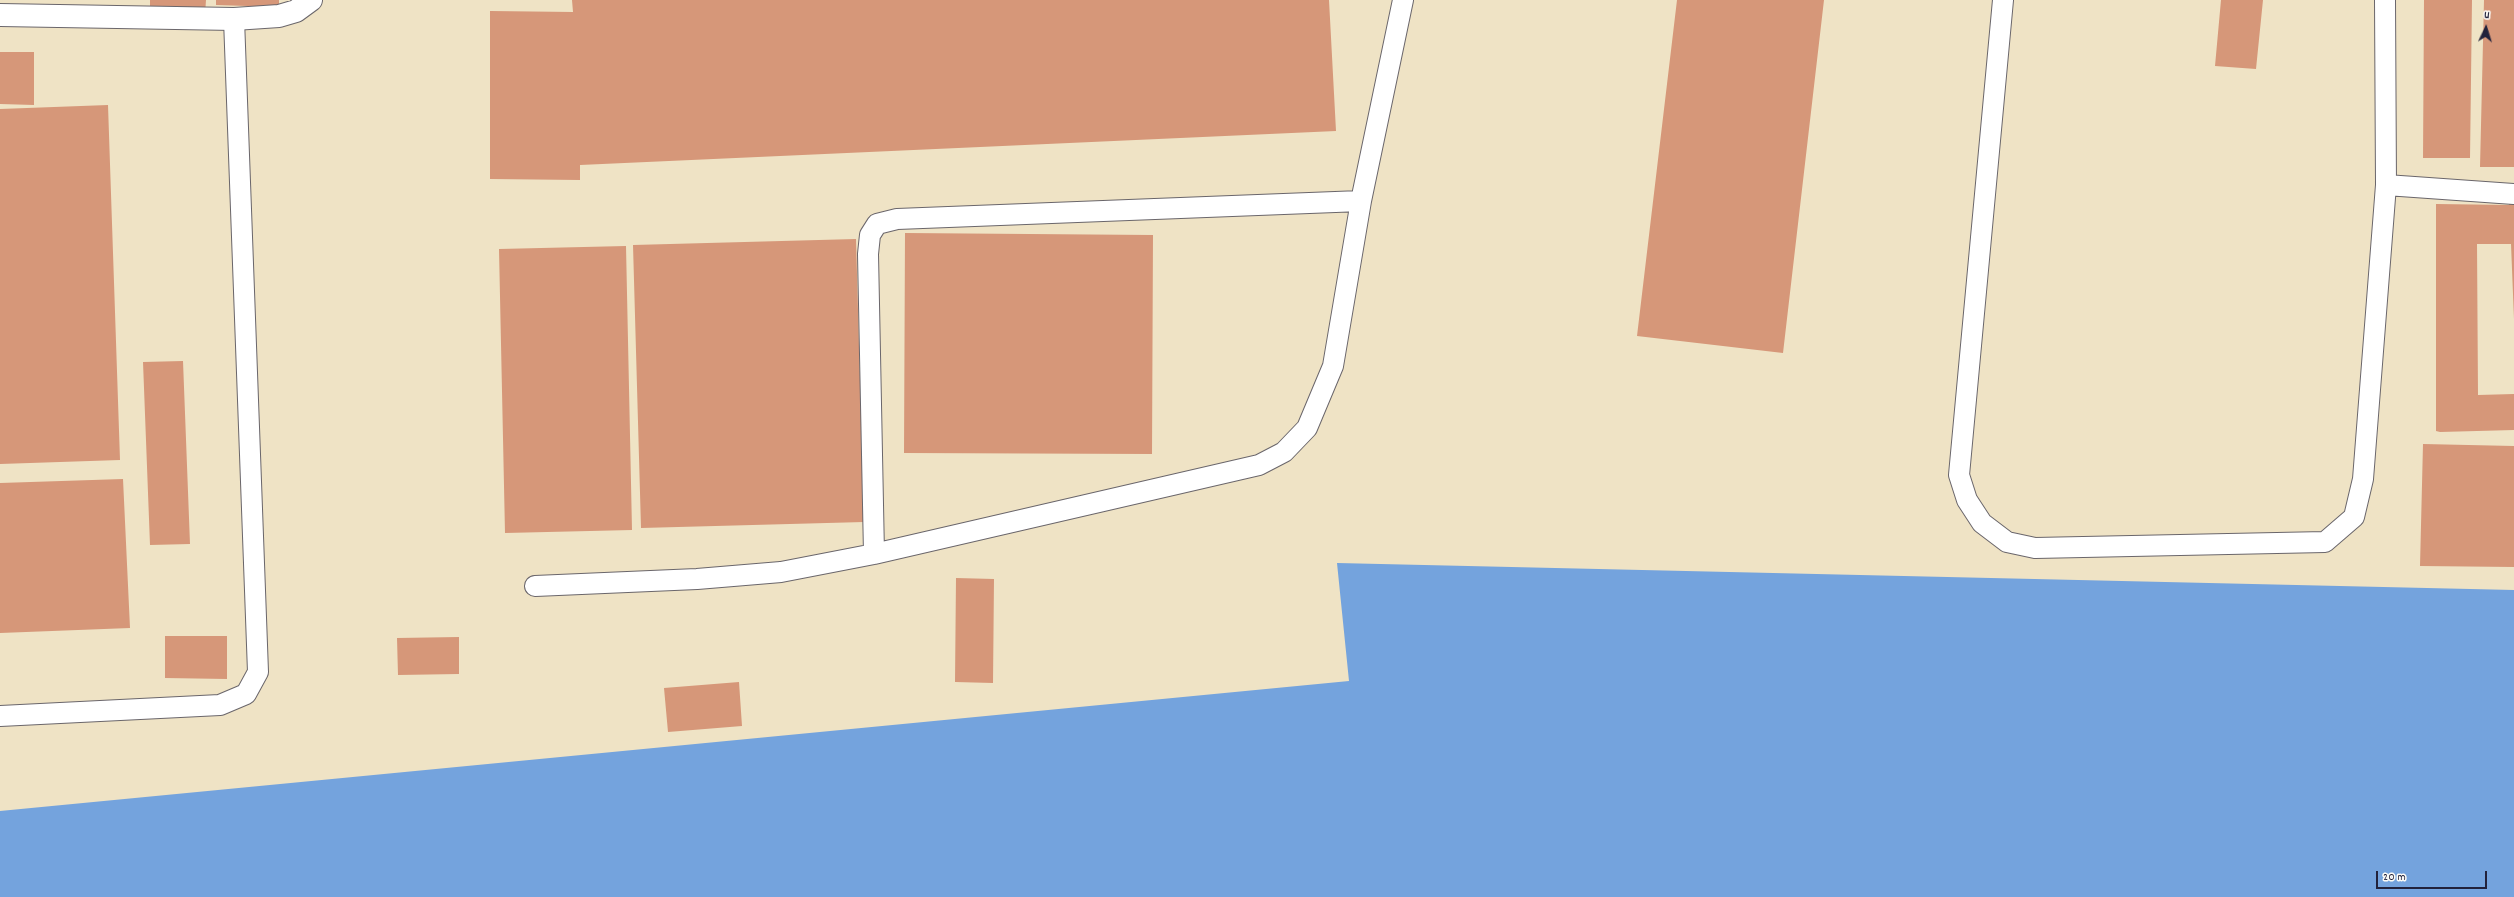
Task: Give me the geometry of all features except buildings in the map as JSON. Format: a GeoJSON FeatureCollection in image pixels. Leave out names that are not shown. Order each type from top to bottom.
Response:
{"type":"FeatureCollection","features":[{"type":"Feature","properties":{"kind":"street"},"geometry":{"type":"LineString","coordinates":[[0,15],[234,19],[285,14],[296,11],[312,0]]}},
{"type":"Feature","properties":{"kind":"lane"},"geometry":{"type":"LineString","coordinates":[[535,586],[697,579],[780,572],[874,554],[1258,465],[1284,452],[1307,428],[1333,366],[1362,201],[1404,0]]}},
{"type":"Feature","properties":{"kind":"lane"},"geometry":{"type":"LineString","coordinates":[[2003,0],[1959,475],[1967,500],[1982,523],[2007,542],[2035,548],[2325,542],[2354,517],[2363,479],[2386,185],[2385,0]]}},
{"type":"Feature","properties":{"kind":"lane"},"geometry":{"type":"LineString","coordinates":[[0,716],[220,705],[246,694],[258,672],[234,19]]}},
{"type":"Feature","properties":{"kind":"lane"},"geometry":{"type":"LineString","coordinates":[[2386,185],[2514,194]]}},
{"type":"Feature","properties":{"kind":"lane"},"geometry":{"type":"LineString","coordinates":[[874,554],[868,254],[870,235],[877,224],[897,220],[1362,201]]}},
{"type":"Feature","properties":{"kind":"water"},"geometry":{"type":"Polygon","coordinates":[[[1337,563],[2514,590],[2514,897],[0,897],[0,811],[1349,681],[1337,563]]]}}]}
